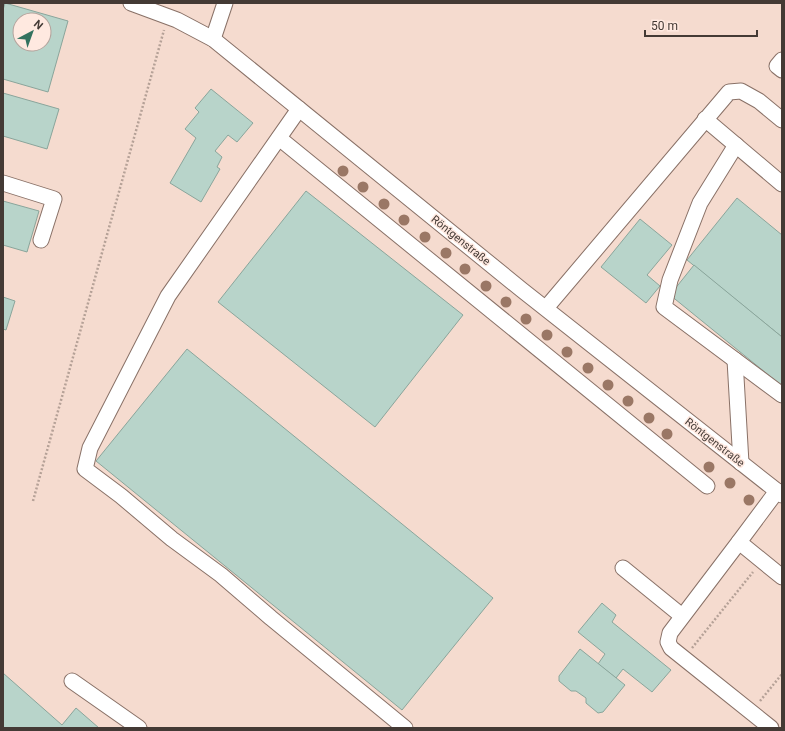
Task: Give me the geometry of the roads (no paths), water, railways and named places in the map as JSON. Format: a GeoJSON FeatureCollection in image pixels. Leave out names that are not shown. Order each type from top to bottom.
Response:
{"type":"FeatureCollection","features":[{"type":"Feature","properties":{"kind":"street","name":"Röntgenstraße"},"geometry":{"type":"LineString","coordinates":[[131,3],[168,16],[213,39],[546,308],[779,493]]}},
{"type":"Feature","properties":{"kind":"street"},"geometry":{"type":"LineString","coordinates":[[213,39],[225,3]]}},
{"type":"Feature","properties":{"kind":"street"},"geometry":{"type":"LineString","coordinates":[[782,60],[777,66],[782,70]]}},
{"type":"Feature","properties":{"kind":"street"},"geometry":{"type":"LineString","coordinates":[[546,308],[729,92],[741,91],[759,101],[782,120]]}},
{"type":"Feature","properties":{"kind":"street"},"geometry":{"type":"LineString","coordinates":[[299,109],[168,296],[90,448],[85,469],[221,576],[406,728]]}},
{"type":"Feature","properties":{"kind":"street"},"geometry":{"type":"LineString","coordinates":[[705,119],[782,184]]}},
{"type":"Feature","properties":{"kind":"street"},"geometry":{"type":"LineString","coordinates":[[279,138],[707,486]]}},
{"type":"Feature","properties":{"kind":"street"},"geometry":{"type":"LineString","coordinates":[[736,145],[700,203],[670,280],[664,306],[782,394]]}},
{"type":"Feature","properties":{"kind":"street"},"geometry":{"type":"LineString","coordinates":[[3,183],[54,199],[41,240]]}},
{"type":"Feature","properties":{"kind":"street"},"geometry":{"type":"LineString","coordinates":[[735,360],[741,463]]}},
{"type":"Feature","properties":{"kind":"street"},"geometry":{"type":"LineString","coordinates":[[771,728],[671,648],[668,642],[670,633],[682,616],[779,493]]}},
{"type":"Feature","properties":{"kind":"street"},"geometry":{"type":"LineString","coordinates":[[739,542],[782,577]]}},
{"type":"Feature","properties":{"kind":"street"},"geometry":{"type":"LineString","coordinates":[[623,568],[682,616]]}},
{"type":"Feature","properties":{"kind":"street"},"geometry":{"type":"LineString","coordinates":[[72,681],[139,728]]}}]}
